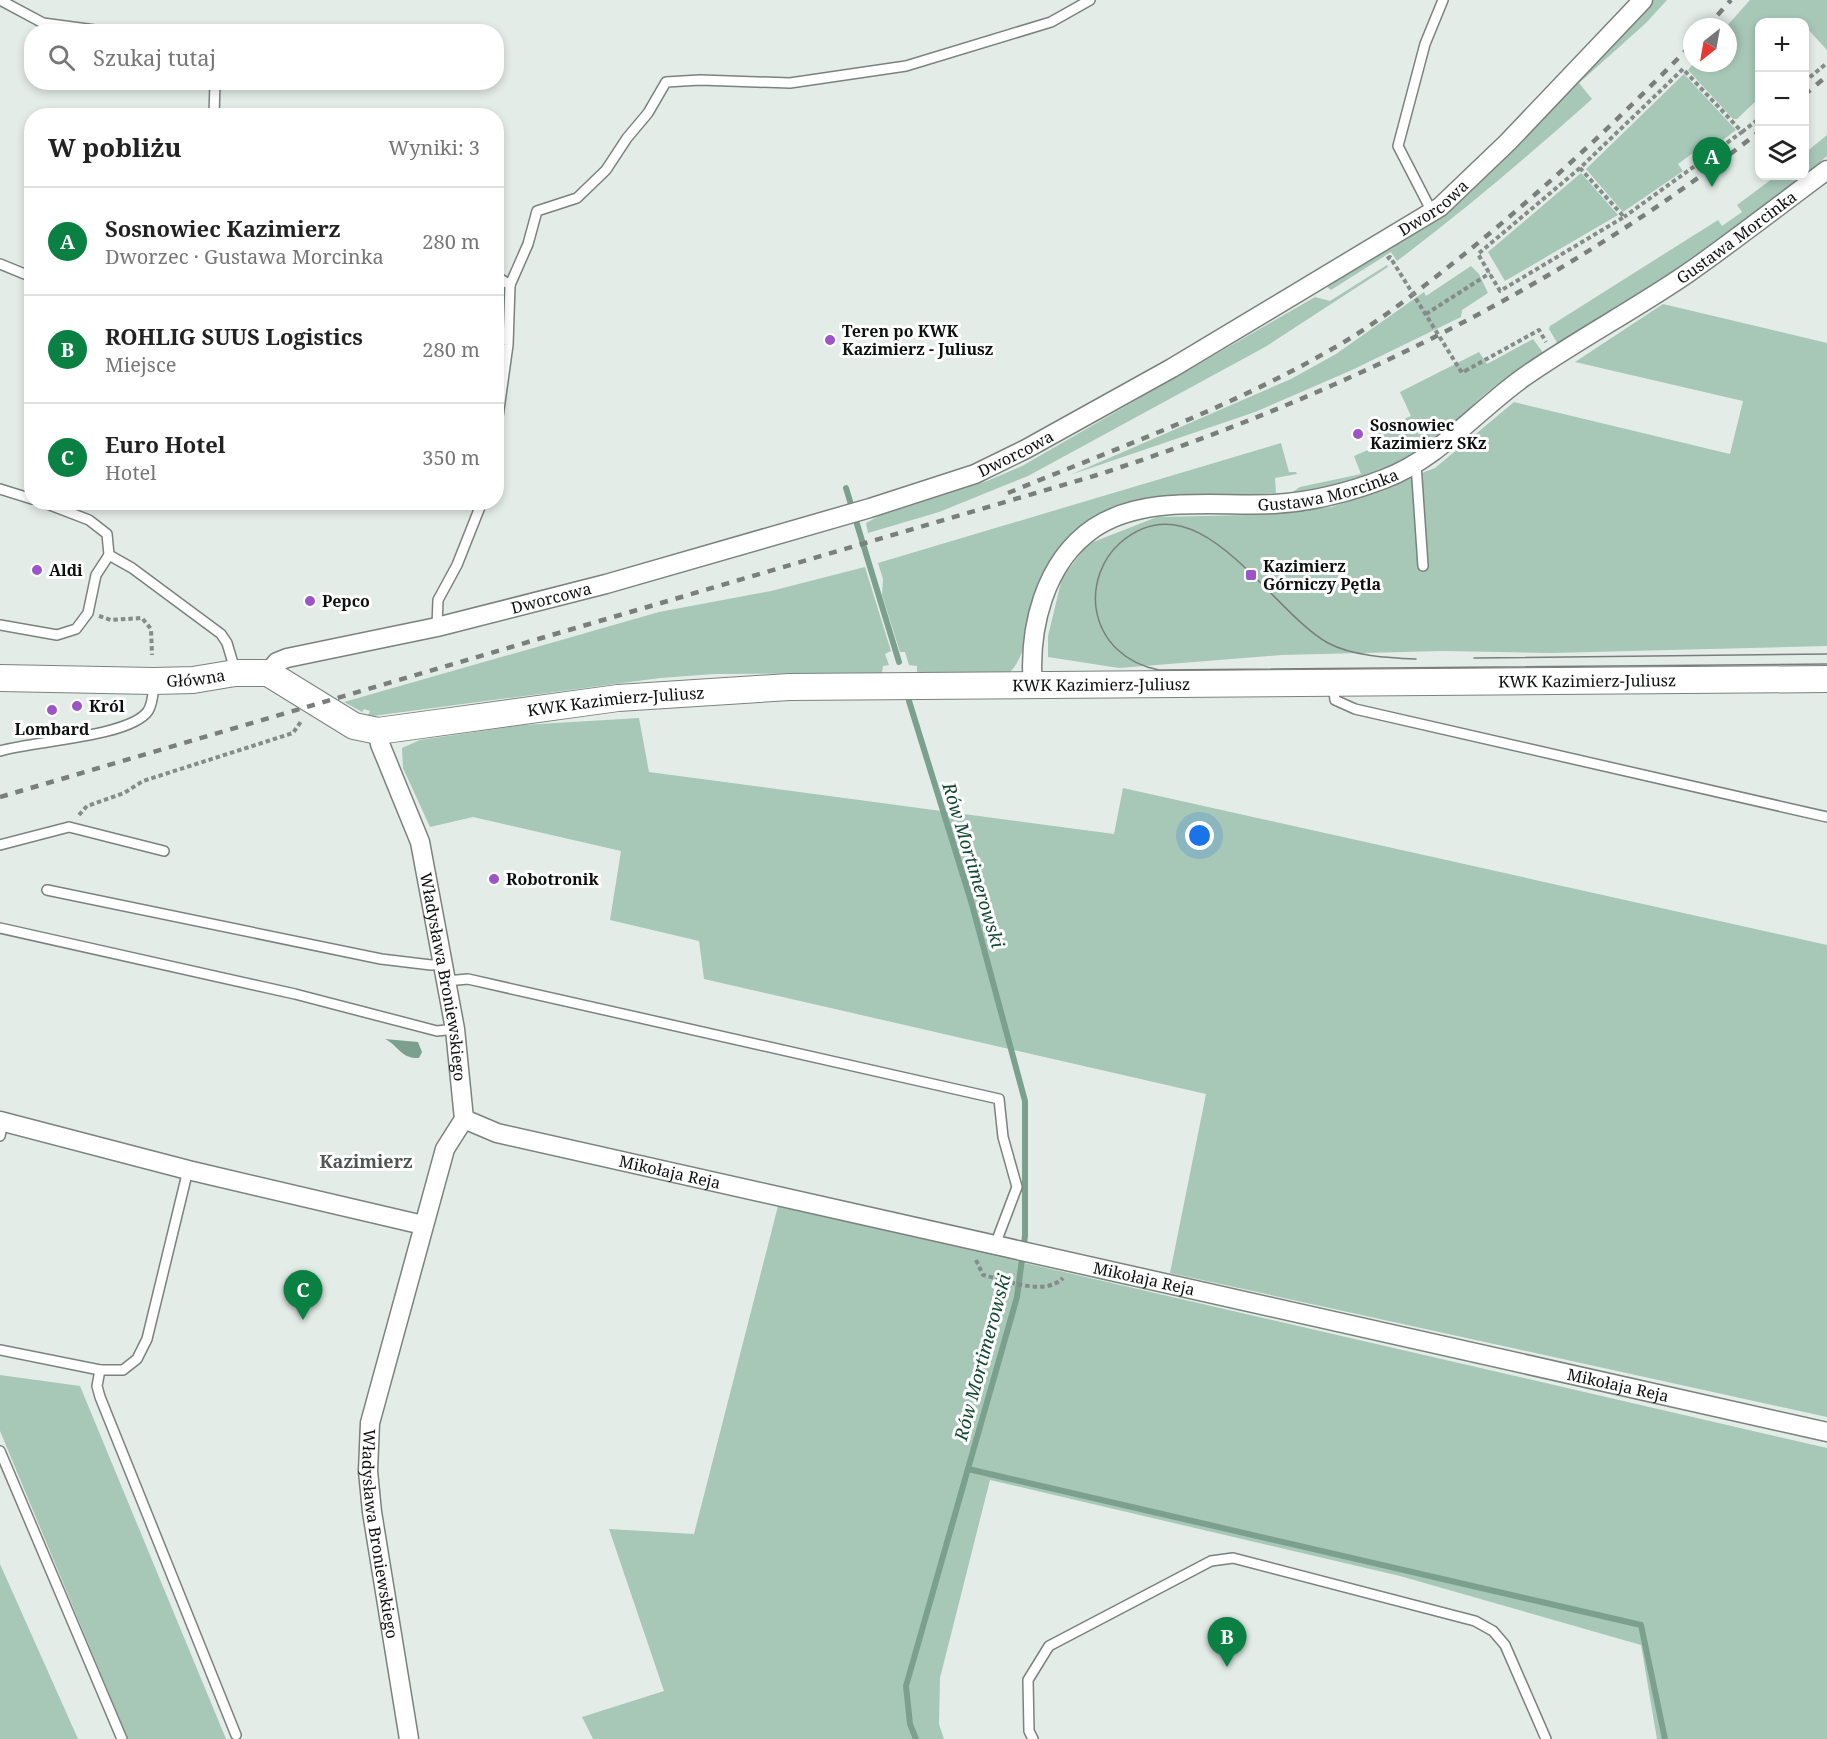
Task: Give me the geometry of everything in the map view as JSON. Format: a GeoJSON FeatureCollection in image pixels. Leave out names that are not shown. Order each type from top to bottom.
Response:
{"type":"FeatureCollection","features":[{"type":"Feature","properties":{"kind":"street","name":"Dworcowa"},"geometry":{"type":"LineString","coordinates":[[268,673],[277,662],[287,658],[437,627],[606,584],[870,508],[975,474],[1026,449],[1172,368],[1432,212],[1508,142],[1643,0]]}},
{"type":"Feature","properties":{"kind":"street","name":"Gustawa Morcinka"},"geometry":{"type":"LineString","coordinates":[[1033,687],[1032,652],[1042,596],[1057,567],[1075,542],[1097,526],[1125,514],[1160,506],[1276,504],[1325,497],[1384,479],[1416,464],[1522,378],[1687,274],[1827,170]]}},
{"type":"Feature","properties":{"kind":"street","name":"Główna"},"geometry":{"type":"LineString","coordinates":[[0,678],[154,681],[193,680],[235,673],[268,673]]}},
{"type":"Feature","properties":{"kind":"street"},"geometry":{"type":"LineString","coordinates":[[268,673],[354,726],[378,731]]}},
{"type":"Feature","properties":{"kind":"street","name":"KWK Kazimierz-Juliusz"},"geometry":{"type":"LineString","coordinates":[[378,731],[618,698],[789,687],[1033,687],[1827,679]]}},
{"type":"Feature","properties":{"kind":"street","name":"Władysława Broniewskiego"},"geometry":{"type":"LineString","coordinates":[[378,731],[380,744],[420,842],[455,1029],[464,1119],[446,1149],[423,1225],[370,1423],[368,1471],[409,1739]]}},
{"type":"Feature","properties":{"kind":"street","name":"Mikołaja Reja"},"geometry":{"type":"LineString","coordinates":[[464,1119],[497,1133],[1827,1432]]}},
{"type":"Feature","properties":{"kind":"street"},"geometry":{"type":"LineString","coordinates":[[1,1126],[423,1225]]}},
{"type":"Feature","properties":{"kind":"lane"},"geometry":{"type":"LineString","coordinates":[[0,0],[43,23],[50,24]]}},
{"type":"Feature","properties":{"kind":"lane"},"geometry":{"type":"LineString","coordinates":[[504,374],[508,345],[510,285],[528,244],[537,212],[577,198],[606,170],[648,113],[666,82],[700,80],[790,83],[906,66],[1051,22],[1090,0]]}},
{"type":"Feature","properties":{"kind":"lane"},"geometry":{"type":"LineString","coordinates":[[1432,212],[1398,146],[1425,44],[1443,0]]}},
{"type":"Feature","properties":{"kind":"lane"},"geometry":{"type":"LineString","coordinates":[[214,108],[215,90]]}},
{"type":"Feature","properties":{"kind":"lane"},"geometry":{"type":"LineString","coordinates":[[0,264],[24,274]]}},
{"type":"Feature","properties":{"kind":"lane"},"geometry":{"type":"LineString","coordinates":[[504,281],[510,285]]}},
{"type":"Feature","properties":{"kind":"lane"},"geometry":{"type":"LineString","coordinates":[[1416,464],[1423,566]]}},
{"type":"Feature","properties":{"kind":"lane"},"geometry":{"type":"LineString","coordinates":[[0,489],[24,496]]}},
{"type":"Feature","properties":{"kind":"lane"},"geometry":{"type":"LineString","coordinates":[[0,625],[57,635],[76,629],[88,613],[96,575],[109,555],[107,534],[89,520],[63,510]]}},
{"type":"Feature","properties":{"kind":"lane"},"geometry":{"type":"LineString","coordinates":[[437,627],[438,600],[457,565],[479,510]]}},
{"type":"Feature","properties":{"kind":"lane"},"geometry":{"type":"LineString","coordinates":[[109,555],[132,568],[220,634],[227,643],[235,673]]}},
{"type":"Feature","properties":{"kind":"lane"},"geometry":{"type":"LineString","coordinates":[[0,751],[19,745],[126,727],[147,712],[153,698],[154,681]]}},
{"type":"Feature","properties":{"kind":"lane"},"geometry":{"type":"LineString","coordinates":[[1333,684],[1335,700],[1355,709],[1827,817]]}},
{"type":"Feature","properties":{"kind":"lane"},"geometry":{"type":"LineString","coordinates":[[0,845],[69,827],[164,851]]}},
{"type":"Feature","properties":{"kind":"lane"},"geometry":{"type":"LineString","coordinates":[[47,890],[381,959],[431,965],[468,979],[999,1099],[1004,1137],[1017,1187],[998,1245]]}},
{"type":"Feature","properties":{"kind":"lane"},"geometry":{"type":"LineString","coordinates":[[0,928],[295,994],[437,1031],[455,1029]]}},
{"type":"Feature","properties":{"kind":"lane"},"geometry":{"type":"LineString","coordinates":[[0,1350],[100,1370],[123,1370],[136,1359],[147,1339],[188,1170]]}},
{"type":"Feature","properties":{"kind":"lane"},"geometry":{"type":"LineString","coordinates":[[100,1370],[97,1386],[99,1397],[236,1735]]}},
{"type":"Feature","properties":{"kind":"lane"},"geometry":{"type":"LineString","coordinates":[[0,1451],[122,1739]]}},
{"type":"Feature","properties":{"kind":"lane"},"geometry":{"type":"LineString","coordinates":[[1033,1739],[1029,1731],[1028,1680],[1049,1646],[1211,1561],[1233,1558],[1475,1621],[1493,1631],[1505,1645],[1546,1739]]}},
{"type":"Feature","properties":{"kind":"path"},"geometry":{"type":"LineString","coordinates":[[1809,78],[1827,63]]}},
{"type":"Feature","properties":{"kind":"path"},"geometry":{"type":"LineString","coordinates":[[1742,132],[1683,69],[1580,168],[1478,255],[1500,291],[1624,217],[1742,132],[1755,122]]}},
{"type":"Feature","properties":{"kind":"path"},"geometry":{"type":"LineString","coordinates":[[1580,168],[1624,217]]}},
{"type":"Feature","properties":{"kind":"path"},"geometry":{"type":"LineString","coordinates":[[1387,259],[1390,257],[1427,313],[1462,373],[1539,330],[1546,341]]}},
{"type":"Feature","properties":{"kind":"path"},"geometry":{"type":"LineString","coordinates":[[1427,313],[1490,273]]}},
{"type":"Feature","properties":{"kind":"path"},"geometry":{"type":"LineString","coordinates":[[88,613],[111,620],[142,618],[151,629],[152,655]]}},
{"type":"Feature","properties":{"kind":"path"},"geometry":{"type":"LineString","coordinates":[[69,827],[87,806],[124,793],[143,781],[292,733],[307,714]]}},
{"type":"Feature","properties":{"kind":"path"},"geometry":{"type":"LineString","coordinates":[[983,1275],[1040,1288]]}},
{"type":"Feature","properties":{"kind":"shaded area"},"geometry":{"type":"Polygon","coordinates":[[[1653,0],[1667,0],[1646,23],[1579,83],[1592,99],[1545,141],[1397,261],[1391,252],[1331,290],[1325,285],[1396,244],[1467,195],[1653,0]]]}},
{"type":"Feature","properties":{"kind":"shaded area"},"geometry":{"type":"Polygon","coordinates":[[[1750,0],[1827,0],[1827,50],[1809,30],[1809,18],[1755,18],[1755,102],[1737,119],[1733,119],[1690,72],[1737,72],[1737,18],[1734,18],[1750,0]]]}},
{"type":"Feature","properties":{"kind":"shaded area"},"geometry":{"type":"Polygon","coordinates":[[[1684,74],[1736,130],[1702,156],[1697,150],[1678,164],[1683,171],[1623,212],[1586,169],[1684,74]]]}},
{"type":"Feature","properties":{"kind":"shaded area"},"geometry":{"type":"Polygon","coordinates":[[[1827,135],[1827,156],[1809,172],[1809,150],[1827,135]]]}},
{"type":"Feature","properties":{"kind":"shaded area"},"geometry":{"type":"Polygon","coordinates":[[[1581,173],[1618,215],[1505,281],[1488,252],[1581,173]]]}},
{"type":"Feature","properties":{"kind":"shaded area"},"geometry":{"type":"Polygon","coordinates":[[[1771,180],[1798,180],[1669,274],[1559,346],[1549,329],[1550,326],[1718,220],[1722,226],[1742,212],[1737,205],[1771,180]]]}},
{"type":"Feature","properties":{"kind":"shaded area"},"geometry":{"type":"Polygon","coordinates":[[[1387,265],[1388,267],[1265,347],[1028,476],[939,512],[868,533],[866,523],[879,516],[987,481],[1022,466],[1315,297],[1330,301],[1387,265]]]}},
{"type":"Feature","properties":{"kind":"shaded area"},"geometry":{"type":"Polygon","coordinates":[[[1471,266],[1479,274],[1488,293],[1462,310],[1461,317],[1352,370],[1255,412],[1070,475],[1291,379],[1336,354],[1424,292],[1426,296],[1471,266]]]}},
{"type":"Feature","properties":{"kind":"shaded area"},"geometry":{"type":"Polygon","coordinates":[[[1663,304],[1827,343],[1827,646],[1551,653],[1443,651],[1281,655],[1119,668],[1048,657],[1048,636],[1062,578],[1088,544],[1157,517],[1247,515],[1332,507],[1435,468],[1514,402],[1730,454],[1743,401],[1575,362],[1663,304]]]}},
{"type":"Feature","properties":{"kind":"shaded area"},"geometry":{"type":"Polygon","coordinates":[[[1533,339],[1544,354],[1493,388],[1444,433],[1413,455],[1380,472],[1345,484],[1291,493],[1300,487],[1361,474],[1354,456],[1384,443],[1378,431],[1411,416],[1400,392],[1479,352],[1487,364],[1533,339]]]}},
{"type":"Feature","properties":{"kind":"shaded area"},"geometry":{"type":"Polygon","coordinates":[[[1281,443],[1289,472],[1297,474],[1275,478],[1276,493],[1208,496],[1138,504],[1106,514],[1078,530],[1054,554],[1037,586],[1022,653],[1010,672],[917,673],[917,666],[909,665],[905,652],[900,652],[882,595],[883,579],[878,563],[1281,443]]]}},
{"type":"Feature","properties":{"kind":"shaded area"},"geometry":{"type":"Polygon","coordinates":[[[865,567],[891,651],[885,654],[889,665],[883,666],[882,673],[714,674],[660,678],[373,716],[368,715],[370,711],[364,709],[362,712],[344,702],[659,612],[771,591],[865,567]]]}},
{"type":"Feature","properties":{"kind":"shaded area"},"geometry":{"type":"Polygon","coordinates":[[[639,718],[649,772],[1114,834],[1123,788],[1827,945],[1827,1417],[1170,1273],[1206,1094],[704,979],[699,941],[610,920],[621,851],[473,817],[430,827],[403,768],[402,748],[420,740],[523,725],[639,718]]]}},
{"type":"Feature","properties":{"kind":"shaded area"},"geometry":{"type":"Polygon","coordinates":[[[385,1039],[418,1042],[422,1052],[419,1058],[413,1058],[385,1039]]]}},
{"type":"Feature","properties":{"kind":"shaded area"},"geometry":{"type":"Polygon","coordinates":[[[778,1206],[1827,1448],[1827,1739],[1657,1739],[1641,1645],[1400,1576],[990,1480],[940,1678],[939,1724],[944,1739],[593,1739],[582,1717],[664,1691],[609,1529],[694,1534],[778,1206]]]}},
{"type":"Feature","properties":{"kind":"shaded area"},"geometry":{"type":"Polygon","coordinates":[[[0,1375],[80,1386],[226,1739],[128,1739],[0,1431],[0,1375]]]}},
{"type":"Feature","properties":{"kind":"shaded area"},"geometry":{"type":"Polygon","coordinates":[[[0,1564],[78,1739],[0,1739],[0,1564]]]}},
{"type":"Feature","properties":{"kind":"waterway","name":"Rów Mortimerowski"},"geometry":{"type":"LineString","coordinates":[[846,488],[899,662]]}},
{"type":"Feature","properties":{"kind":"waterway","name":"Rów Mortimerowski"},"geometry":{"type":"LineString","coordinates":[[909,701],[971,901],[1025,1101],[1025,1236],[1017,1297],[906,1686],[910,1724],[916,1739]]}},
{"type":"Feature","properties":{"kind":"waterway"},"geometry":{"type":"LineString","coordinates":[[968,1469],[1641,1625],[1665,1739]]}},
{"type":"Feature","properties":{"kind":"tram line"},"geometry":{"type":"LineString","coordinates":[[1416,659],[1359,654],[1328,643],[1305,626],[1231,555],[1205,536],[1177,525],[1149,526],[1120,543],[1108,557],[1100,572],[1095,599],[1103,631],[1126,657],[1136,663],[1159,670],[1827,664]]}},
{"type":"Feature","properties":{"kind":"tram line"},"geometry":{"type":"LineString","coordinates":[[1474,658],[1827,654]]}},
{"type":"Feature","properties":{"kind":"railway"},"geometry":{"type":"LineString","coordinates":[[1715,18],[1731,0]]}},
{"type":"Feature","properties":{"kind":"railway"},"geometry":{"type":"LineString","coordinates":[[1008,493],[1213,409],[1293,370],[1362,331],[1433,279],[1511,215],[1604,132],[1683,53]]}},
{"type":"Feature","properties":{"kind":"railway"},"geometry":{"type":"LineString","coordinates":[[1809,91],[1827,76]]}},
{"type":"Feature","properties":{"kind":"railway"},"geometry":{"type":"LineString","coordinates":[[0,797],[1097,475],[1273,411],[1444,332],[1527,288],[1607,239],[1685,187],[1755,135]]}},
{"type":"Feature","properties":{"kind":"place","name":"Sosnowiec Kazimierz"},"geometry":{"type":"Point","coordinates":[1712,187]}},
{"type":"Feature","properties":{"kind":"place","name":"Teren po KWK Kazimierz - Juliusz"},"geometry":{"type":"Point","coordinates":[830,340]}},
{"type":"Feature","properties":{"kind":"place","name":"Sosnowiec Kazimierz SKz"},"geometry":{"type":"Point","coordinates":[1358,434]}},
{"type":"Feature","properties":{"kind":"place","name":"Aldi"},"geometry":{"type":"Point","coordinates":[37,570]}},
{"type":"Feature","properties":{"kind":"place","name":"Kazimierz Górniczy Pętla"},"geometry":{"type":"Point","coordinates":[1251,575]}},
{"type":"Feature","properties":{"kind":"place","name":"Pepco"},"geometry":{"type":"Point","coordinates":[310,601]}},
{"type":"Feature","properties":{"kind":"place","name":"Król"},"geometry":{"type":"Point","coordinates":[77,706]}},
{"type":"Feature","properties":{"kind":"place","name":"Lombard"},"geometry":{"type":"Point","coordinates":[52,710]}},
{"type":"Feature","properties":{"kind":"place","name":"Robotronik"},"geometry":{"type":"Point","coordinates":[494,879]}},
{"type":"Feature","properties":{"kind":"place","name":"Euro Hotel"},"geometry":{"type":"Point","coordinates":[303,1320]}},
{"type":"Feature","properties":{"kind":"place","name":"ROHLIG SUUS Logistics"},"geometry":{"type":"Point","coordinates":[1227,1667]}},
{"type":"Feature","properties":{"kind":"district","name":"Kazimierz"},"geometry":{"type":"Point","coordinates":[366,1161]}}]}
